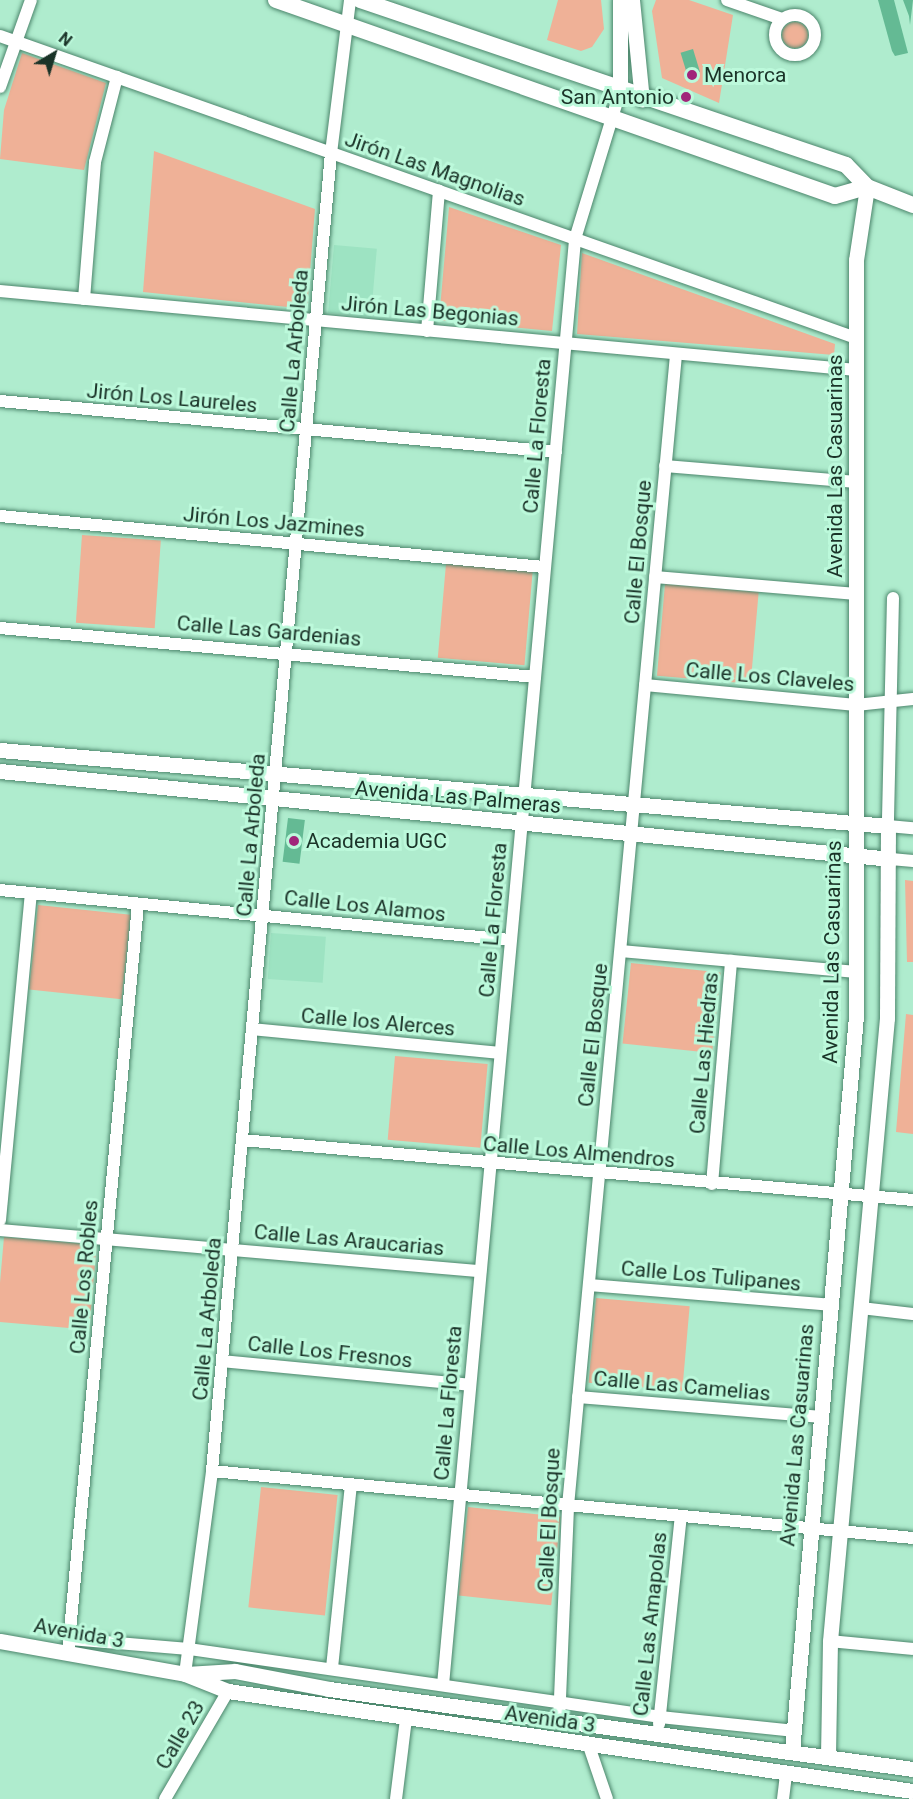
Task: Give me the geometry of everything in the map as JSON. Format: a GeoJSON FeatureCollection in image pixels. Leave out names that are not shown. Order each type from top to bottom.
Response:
{"type":"FeatureCollection","features":[{"type":"Feature","properties":{"kind":"main road"},"geometry":{"type":"LineString","coordinates":[[276,0],[835,196],[867,187]]}},
{"type":"Feature","properties":{"kind":"main road"},"geometry":{"type":"LineString","coordinates":[[360,0],[642,100],[846,165],[867,187],[913,205]]}},
{"type":"Feature","properties":{"kind":"street"},"geometry":{"type":"LineString","coordinates":[[0,87],[31,0]]}},
{"type":"Feature","properties":{"kind":"street","name":"Calle La Arboleda"},"geometry":{"type":"LineString","coordinates":[[185,1674],[212,1471],[343,24],[350,0]]}},
{"type":"Feature","properties":{"kind":"street"},"geometry":{"type":"LineString","coordinates":[[620,0],[620,92]]}},
{"type":"Feature","properties":{"kind":"street"},"geometry":{"type":"LineString","coordinates":[[632,0],[642,100]]}},
{"type":"Feature","properties":{"kind":"street"},"geometry":{"type":"LineString","coordinates":[[727,0],[782,19]]}},
{"type":"Feature","properties":{"kind":"street","name":"Jirón Las Magnolias"},"geometry":{"type":"LineString","coordinates":[[0,36],[856,338]]}},
{"type":"Feature","properties":{"kind":"street"},"geometry":{"type":"LineString","coordinates":[[84,299],[95,162],[117,77]]}},
{"type":"Feature","properties":{"kind":"street","name":"Calle La Floresta"},"geometry":{"type":"LineString","coordinates":[[443,1685],[575,239],[615,120],[620,92]]}},
{"type":"Feature","properties":{"kind":"street","name":"Avenida Las Casuarinas"},"geometry":{"type":"LineString","coordinates":[[792,1752],[856,972],[856,338],[858,232],[867,187]]}},
{"type":"Feature","properties":{"kind":"street"},"geometry":{"type":"LineString","coordinates":[[427,331],[439,191]]}},
{"type":"Feature","properties":{"kind":"street","name":"Jirón Las Begonias"},"geometry":{"type":"LineString","coordinates":[[0,291],[856,370]]}},
{"type":"Feature","properties":{"kind":"street","name":"Calle El Bosque"},"geometry":{"type":"LineString","coordinates":[[559,1722],[568,1506],[676,354]]}},
{"type":"Feature","properties":{"kind":"street","name":"Jirón Los Laureles"},"geometry":{"type":"LineString","coordinates":[[0,401],[556,453]]}},
{"type":"Feature","properties":{"kind":"street"},"geometry":{"type":"LineString","coordinates":[[665,466],[856,482]]}},
{"type":"Feature","properties":{"kind":"street","name":"Jirón Los Jazmines"},"geometry":{"type":"LineString","coordinates":[[0,516],[544,567]]}},
{"type":"Feature","properties":{"kind":"street"},"geometry":{"type":"LineString","coordinates":[[655,577],[856,594]]}},
{"type":"Feature","properties":{"kind":"street"},"geometry":{"type":"LineString","coordinates":[[828,1757],[830,1641],[887,1017],[893,598]]}},
{"type":"Feature","properties":{"kind":"street","name":"Calle Las Gardenias"},"geometry":{"type":"LineString","coordinates":[[0,628],[286,652],[535,677]]}},
{"type":"Feature","properties":{"kind":"street","name":"Calle Los Claveles"},"geometry":{"type":"LineString","coordinates":[[645,685],[856,705],[913,699]]}},
{"type":"Feature","properties":{"kind":"street","name":"Avenida Las Palmeras"},"geometry":{"type":"LineString","coordinates":[[0,750],[276,770],[913,828]]}},
{"type":"Feature","properties":{"kind":"street","name":"Avenida Las Palmeras"},"geometry":{"type":"LineString","coordinates":[[0,771],[273,801],[913,861]]}},
{"type":"Feature","properties":{"kind":"street","name":"Calle Los Alamos"},"geometry":{"type":"LineString","coordinates":[[0,890],[510,940]]}},
{"type":"Feature","properties":{"kind":"street"},"geometry":{"type":"LineString","coordinates":[[0,1220],[31,893]]}},
{"type":"Feature","properties":{"kind":"street","name":"Calle Los Robles"},"geometry":{"type":"LineString","coordinates":[[69,1646],[138,905]]}},
{"type":"Feature","properties":{"kind":"street"},"geometry":{"type":"LineString","coordinates":[[621,951],[856,972]]}},
{"type":"Feature","properties":{"kind":"street","name":"Calle Las Hiedras"},"geometry":{"type":"LineString","coordinates":[[712,1184],[731,961]]}},
{"type":"Feature","properties":{"kind":"street","name":"Calle los Alerces"},"geometry":{"type":"LineString","coordinates":[[252,1029],[500,1053]]}},
{"type":"Feature","properties":{"kind":"street","name":"Calle Los Almendros"},"geometry":{"type":"LineString","coordinates":[[242,1140],[712,1184],[913,1200]]}},
{"type":"Feature","properties":{"kind":"street","name":"Calle Las Araucarias"},"geometry":{"type":"LineString","coordinates":[[0,1230],[480,1271]]}},
{"type":"Feature","properties":{"kind":"street","name":"Calle Los Tulipanes"},"geometry":{"type":"LineString","coordinates":[[589,1285],[830,1305]]}},
{"type":"Feature","properties":{"kind":"street"},"geometry":{"type":"LineString","coordinates":[[861,1308],[913,1314]]}},
{"type":"Feature","properties":{"kind":"street","name":"Calle Los Fresnos"},"geometry":{"type":"LineString","coordinates":[[222,1361],[469,1385]]}},
{"type":"Feature","properties":{"kind":"street","name":"Calle Las Camelias"},"geometry":{"type":"LineString","coordinates":[[578,1397],[819,1417]]}},
{"type":"Feature","properties":{"kind":"street"},"geometry":{"type":"LineString","coordinates":[[212,1471],[913,1538]]}},
{"type":"Feature","properties":{"kind":"street"},"geometry":{"type":"LineString","coordinates":[[332,1668],[351,1485]]}},
{"type":"Feature","properties":{"kind":"street","name":"Calle Las Amapolas"},"geometry":{"type":"LineString","coordinates":[[658,1737],[681,1516]]}},
{"type":"Feature","properties":{"kind":"street","name":"Avenida 3"},"geometry":{"type":"LineString","coordinates":[[0,1641],[69,1646],[185,1674],[228,1690],[589,1746],[913,1791]]}},
{"type":"Feature","properties":{"kind":"street"},"geometry":{"type":"LineString","coordinates":[[830,1641],[913,1650]]}},
{"type":"Feature","properties":{"kind":"street"},"geometry":{"type":"LineString","coordinates":[[69,1646],[189,1649],[660,1717],[795,1731]]}},
{"type":"Feature","properties":{"kind":"street","name":"Avenida 3"},"geometry":{"type":"LineString","coordinates":[[185,1674],[235,1671],[658,1737],[792,1752],[913,1769]]}},
{"type":"Feature","properties":{"kind":"street","name":"Calle 23"},"geometry":{"type":"LineString","coordinates":[[165,1799],[228,1690]]}},
{"type":"Feature","properties":{"kind":"street"},"geometry":{"type":"LineString","coordinates":[[396,1799],[406,1719]]}},
{"type":"Feature","properties":{"kind":"street"},"geometry":{"type":"LineString","coordinates":[[589,1746],[607,1799]]}},
{"type":"Feature","properties":{"kind":"street"},"geometry":{"type":"LineString","coordinates":[[783,1799],[786,1773]]}},
{"type":"Feature","properties":{"kind":"shaded area"},"geometry":{"type":"Polygon","coordinates":[[[558,0],[601,0],[604,29],[592,47],[581,51],[547,40],[558,0]]]}},
{"type":"Feature","properties":{"kind":"shaded area"},"geometry":{"type":"Polygon","coordinates":[[[656,0],[689,0],[733,15],[719,103],[662,78],[652,11],[656,0]]]}},
{"type":"Feature","properties":{"kind":"shaded area"},"geometry":{"type":"Polygon","coordinates":[[[795,22],[804,26],[808,35],[804,44],[795,48],[786,44],[782,35],[786,26],[795,22]]]}},
{"type":"Feature","properties":{"kind":"shaded area"},"geometry":{"type":"Polygon","coordinates":[[[22,53],[106,83],[84,170],[0,159],[4,110],[22,53]]]}},
{"type":"Feature","properties":{"kind":"shaded area"},"geometry":{"type":"Polygon","coordinates":[[[154,151],[315,209],[307,309],[143,292],[154,151]]]}},
{"type":"Feature","properties":{"kind":"shaded area"},"geometry":{"type":"Polygon","coordinates":[[[449,207],[561,245],[552,331],[439,320],[449,207]]]}},
{"type":"Feature","properties":{"kind":"shaded area"},"geometry":{"type":"Polygon","coordinates":[[[334,245],[377,249],[371,316],[328,313],[334,245]]]}},
{"type":"Feature","properties":{"kind":"shaded area"},"geometry":{"type":"Polygon","coordinates":[[[582,253],[835,344],[834,355],[577,334],[582,253]]]}},
{"type":"Feature","properties":{"kind":"shaded area"},"geometry":{"type":"Polygon","coordinates":[[[82,535],[161,541],[155,628],[76,623],[82,535]]]}},
{"type":"Feature","properties":{"kind":"shaded area"},"geometry":{"type":"Polygon","coordinates":[[[446,564],[533,572],[524,665],[438,658],[446,564]]]}},
{"type":"Feature","properties":{"kind":"shaded area"},"geometry":{"type":"Polygon","coordinates":[[[665,584],[759,592],[751,684],[657,676],[665,584]]]}},
{"type":"Feature","properties":{"kind":"shaded area"},"geometry":{"type":"Polygon","coordinates":[[[905,880],[913,881],[913,962],[907,962],[905,880]]]}},
{"type":"Feature","properties":{"kind":"shaded area"},"geometry":{"type":"Polygon","coordinates":[[[38,905],[130,915],[122,999],[29,990],[38,905]]]}},
{"type":"Feature","properties":{"kind":"shaded area"},"geometry":{"type":"Polygon","coordinates":[[[271,933],[326,937],[323,983],[268,979],[271,933]]]}},
{"type":"Feature","properties":{"kind":"shaded area"},"geometry":{"type":"Polygon","coordinates":[[[631,963],[721,972],[712,1053],[623,1044],[631,963]]]}},
{"type":"Feature","properties":{"kind":"shaded area"},"geometry":{"type":"Polygon","coordinates":[[[906,1014],[913,1015],[913,1134],[896,1132],[906,1014]]]}},
{"type":"Feature","properties":{"kind":"shaded area"},"geometry":{"type":"Polygon","coordinates":[[[395,1056],[488,1064],[480,1148],[388,1140],[395,1056]]]}},
{"type":"Feature","properties":{"kind":"shaded area"},"geometry":{"type":"Polygon","coordinates":[[[4,1237],[97,1245],[89,1330],[0,1322],[0,1283],[4,1237]]]}},
{"type":"Feature","properties":{"kind":"shaded area"},"geometry":{"type":"Polygon","coordinates":[[[596,1298],[690,1306],[682,1391],[589,1383],[596,1298]]]}},
{"type":"Feature","properties":{"kind":"shaded area"},"geometry":{"type":"Polygon","coordinates":[[[261,1487],[338,1495],[325,1615],[248,1607],[261,1487]]]}},
{"type":"Feature","properties":{"kind":"shaded area"},"geometry":{"type":"Polygon","coordinates":[[[468,1507],[560,1517],[551,1605],[459,1596],[468,1507]]]}},
{"type":"Feature","properties":{"kind":"building"},"geometry":{"type":"Polygon","coordinates":[[[878,0],[894,0],[908,53],[895,56],[892,51],[878,0]]]}},
{"type":"Feature","properties":{"kind":"building"},"geometry":{"type":"Polygon","coordinates":[[[903,0],[913,0],[910,25],[909,16],[903,0]]]}},
{"type":"Feature","properties":{"kind":"building"},"geometry":{"type":"Polygon","coordinates":[[[693,49],[700,72],[688,76],[681,53],[693,49]]]}},
{"type":"Feature","properties":{"kind":"building","name":"Academia UGC"},"geometry":{"type":"Polygon","coordinates":[[[288,818],[305,820],[300,864],[283,862],[288,818]]]}},
{"type":"Feature","properties":{"kind":"place","name":"Menorca"},"geometry":{"type":"Point","coordinates":[692,75]}},
{"type":"Feature","properties":{"kind":"place","name":"San Antonio"},"geometry":{"type":"Point","coordinates":[686,97]}},
{"type":"Feature","properties":{"kind":"place","name":"Academia UGC"},"geometry":{"type":"Point","coordinates":[294,841]}}]}
